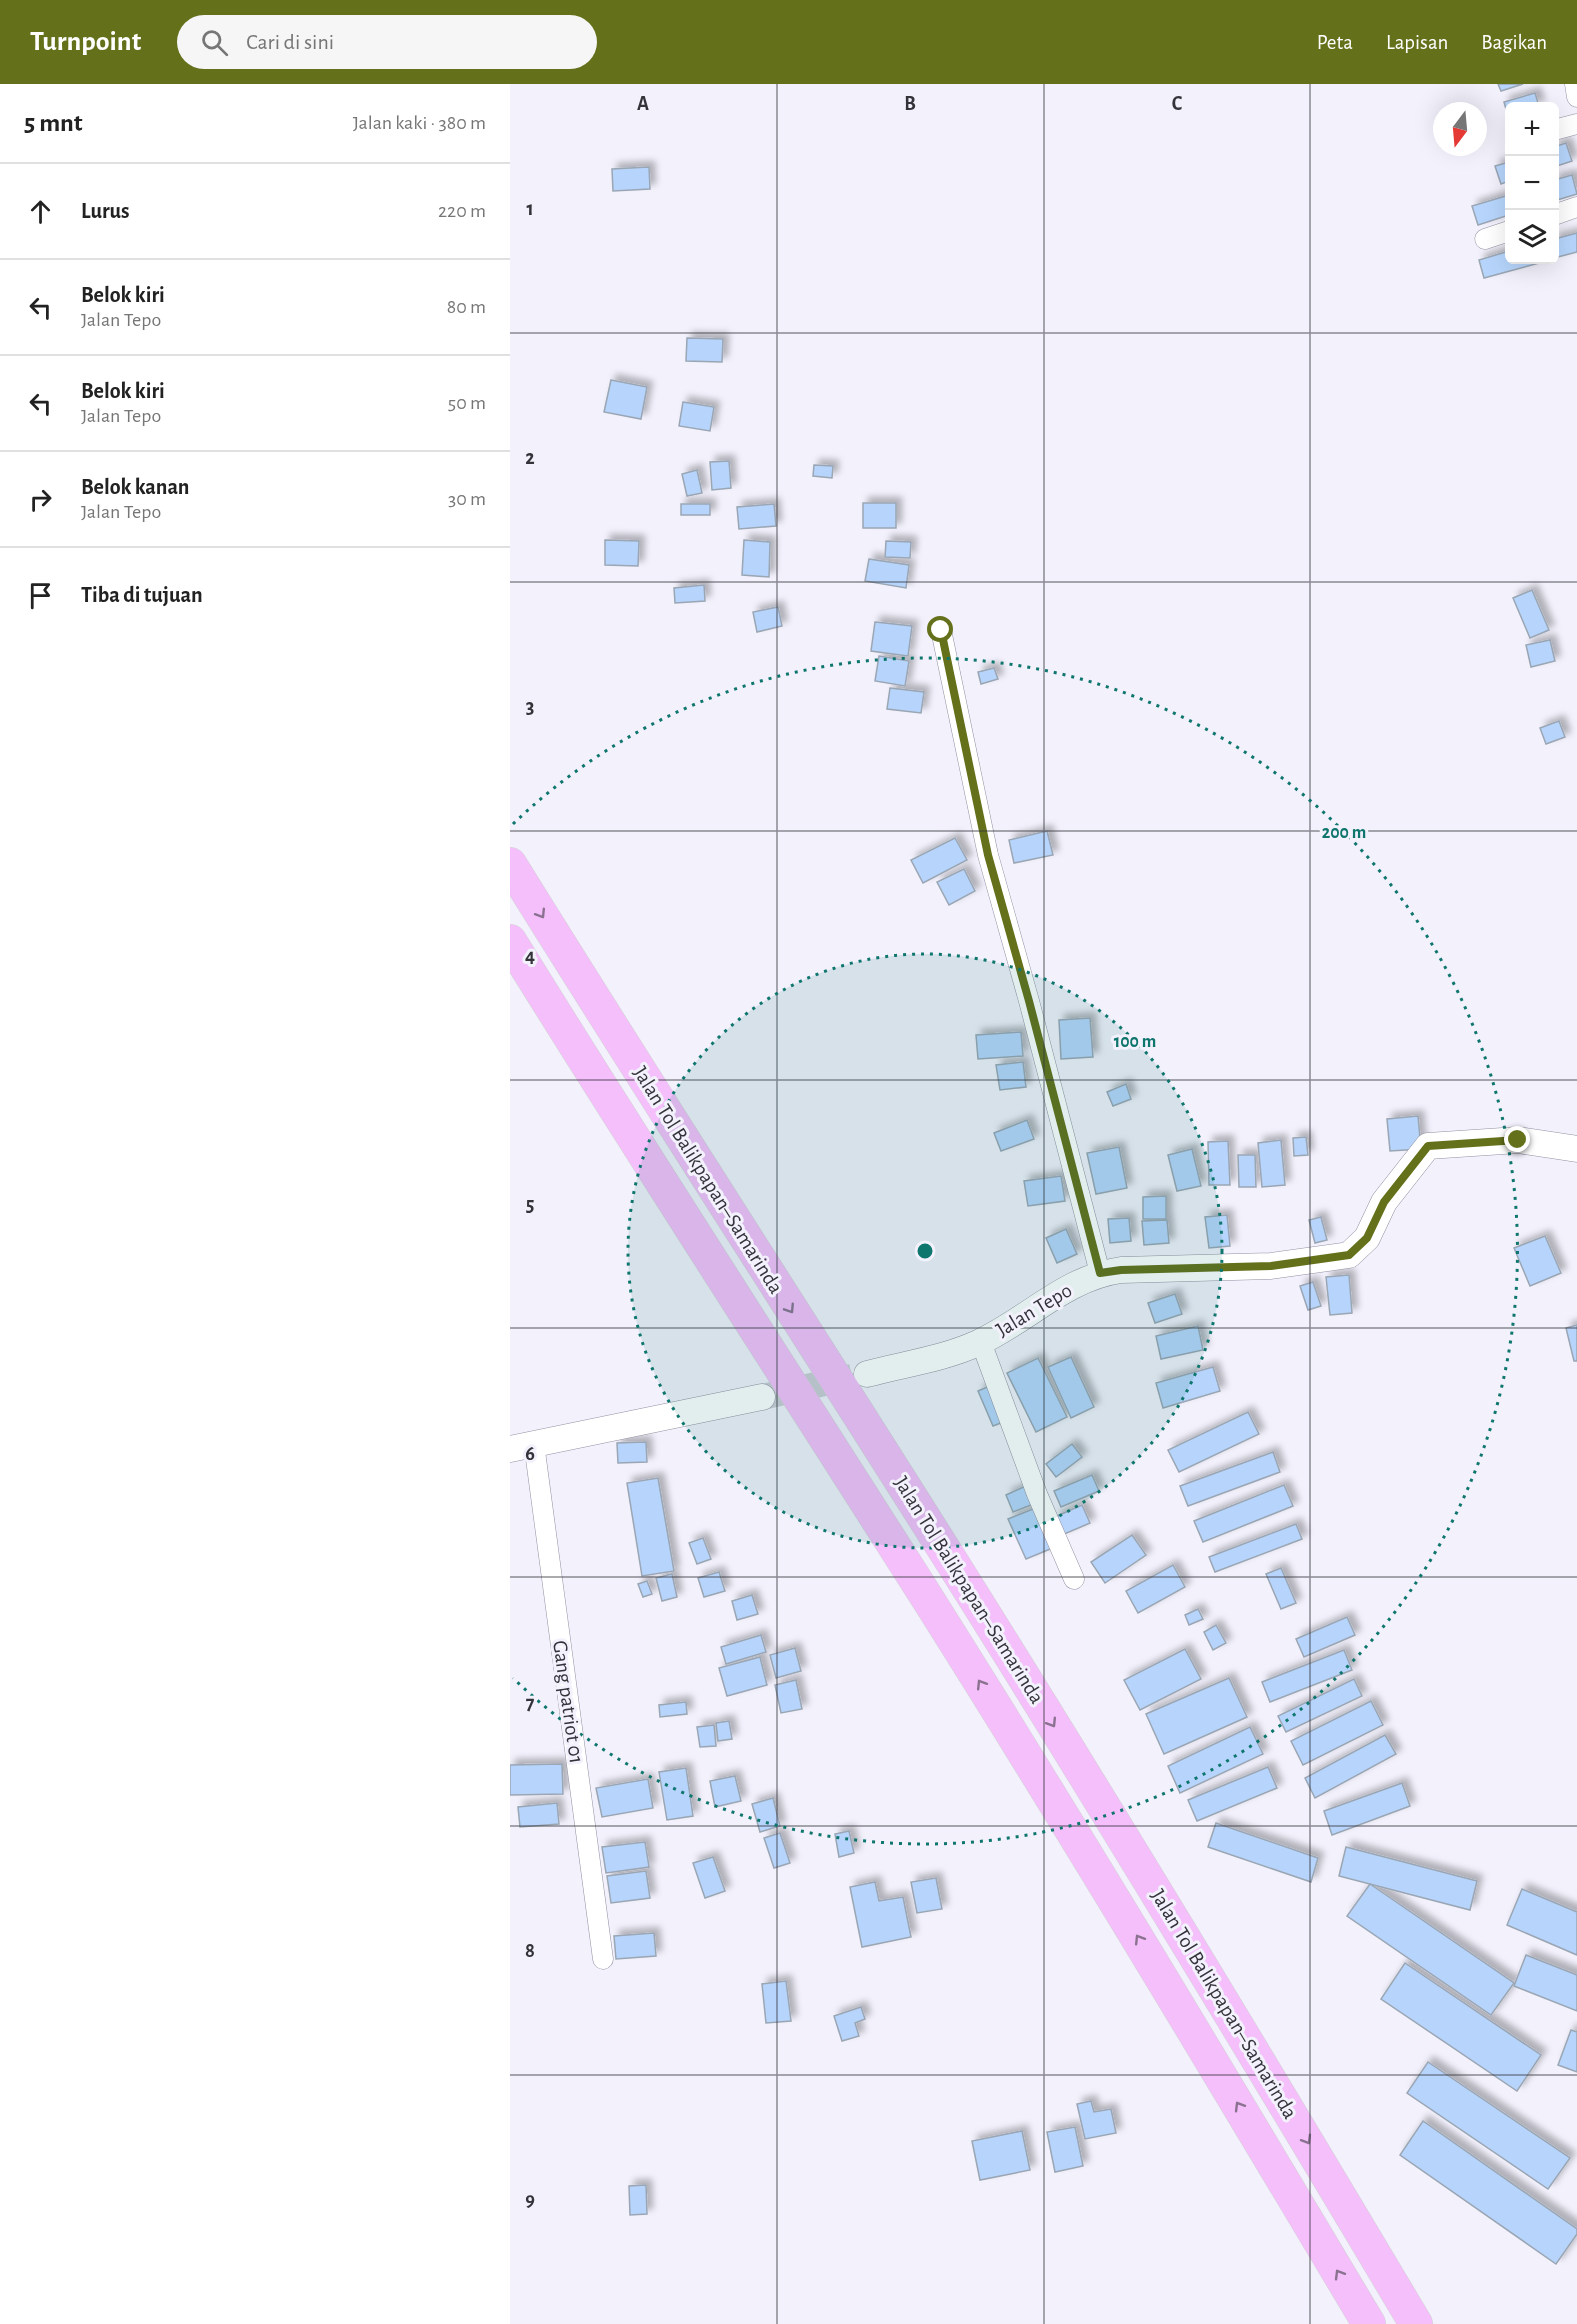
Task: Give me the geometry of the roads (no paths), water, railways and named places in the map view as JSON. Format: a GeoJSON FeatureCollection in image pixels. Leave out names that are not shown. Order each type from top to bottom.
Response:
{"type":"FeatureCollection","features":[{"type":"Feature","properties":{"kind":"highway","name":"Jalan Tol Balikpapan–Samarinda"},"geometry":{"type":"LineString","coordinates":[[510,864],[668,1117],[966,1584],[1159,1895],[1416,2324]]}},
{"type":"Feature","properties":{"kind":"highway","name":"Jalan Tol Balikpapan–Samarinda"},"geometry":{"type":"LineString","coordinates":[[510,941],[633,1139],[944,1625],[1162,1976],[1370,2324]]}},
{"type":"Feature","properties":{"kind":"street"},"geometry":{"type":"LineString","coordinates":[[1575,84],[1577,97]]}},
{"type":"Feature","properties":{"kind":"street"},"geometry":{"type":"LineString","coordinates":[[1559,129],[1577,124]]}},
{"type":"Feature","properties":{"kind":"street"},"geometry":{"type":"LineString","coordinates":[[1559,213],[1577,207]]}},
{"type":"Feature","properties":{"kind":"street"},"geometry":{"type":"LineString","coordinates":[[1485,239],[1505,232]]}},
{"type":"Feature","properties":{"kind":"street"},"geometry":{"type":"LineString","coordinates":[[941,630],[988,855],[1029,1001],[1100,1273]]}},
{"type":"Feature","properties":{"kind":"street","name":"Jalan Tepo"},"geometry":{"type":"LineString","coordinates":[[867,1374],[918,1362],[981,1342],[1063,1291],[1100,1273],[1121,1270],[1271,1266],[1349,1255],[1367,1238],[1384,1202],[1428,1146],[1518,1140],[1577,1149]]}},
{"type":"Feature","properties":{"kind":"street"},"geometry":{"type":"LineString","coordinates":[[981,1342],[1038,1494],[1074,1579]]}},
{"type":"Feature","properties":{"kind":"street"},"geometry":{"type":"LineString","coordinates":[[522,1447],[762,1397]]}},
{"type":"Feature","properties":{"kind":"street","name":"Gang patriot 01"},"geometry":{"type":"LineString","coordinates":[[522,1447],[603,1959]]}},
{"type":"Feature","properties":{"kind":"tunnel"},"geometry":{"type":"LineString","coordinates":[[762,1397],[852,1377]]}}]}
